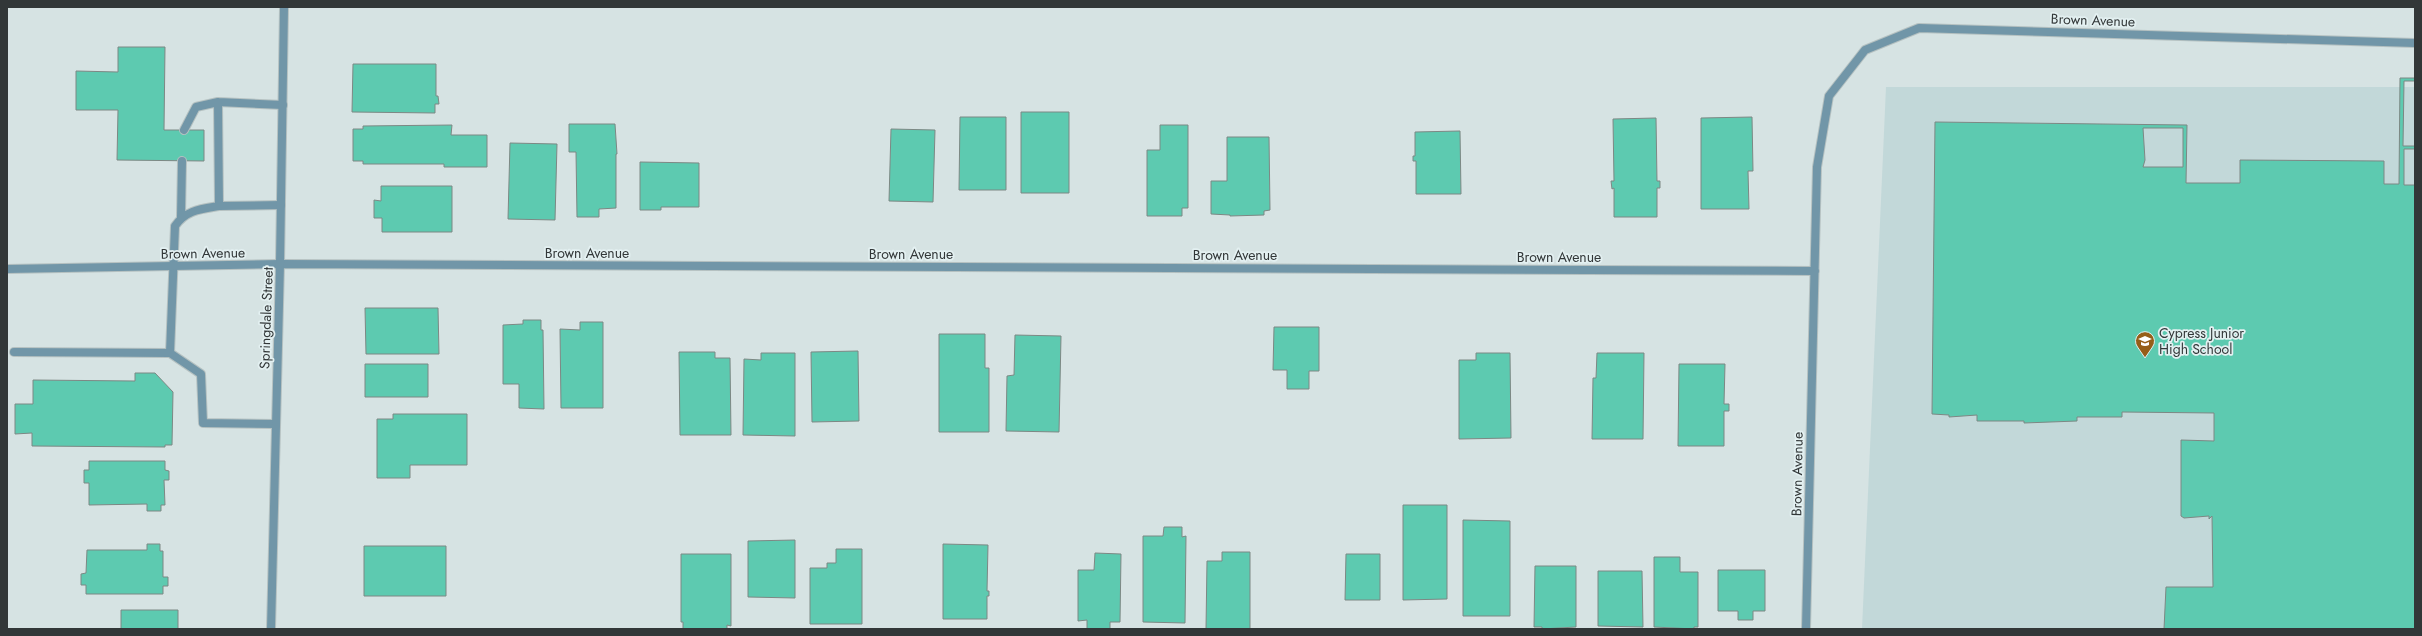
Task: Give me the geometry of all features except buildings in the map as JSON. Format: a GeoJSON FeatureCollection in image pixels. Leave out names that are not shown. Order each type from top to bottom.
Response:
{"type":"FeatureCollection","features":[{"type":"Feature","properties":{"kind":"street","name":"Springdale Street"},"geometry":{"type":"LineString","coordinates":[[271,629],[280,264],[284,7]]}},
{"type":"Feature","properties":{"kind":"street","name":"Brown Avenue"},"geometry":{"type":"LineString","coordinates":[[1806,629],[1817,167],[1829,96],[1865,50],[1920,28],[2415,43]]}},
{"type":"Feature","properties":{"kind":"street"},"geometry":{"type":"LineString","coordinates":[[184,130],[196,107],[218,102],[282,104]]}},
{"type":"Feature","properties":{"kind":"street"},"geometry":{"type":"LineString","coordinates":[[218,102],[219,206]]}},
{"type":"Feature","properties":{"kind":"street"},"geometry":{"type":"LineString","coordinates":[[181,217],[182,161]]}},
{"type":"Feature","properties":{"kind":"street"},"geometry":{"type":"LineString","coordinates":[[170,353],[172,266],[175,226],[181,217],[193,210],[219,206],[281,205]]}},
{"type":"Feature","properties":{"kind":"street","name":"Brown Avenue"},"geometry":{"type":"LineString","coordinates":[[7,269],[280,264],[1815,271]]}},
{"type":"Feature","properties":{"kind":"street"},"geometry":{"type":"LineString","coordinates":[[14,352],[170,353],[201,374],[204,423],[276,424]]}},
{"type":"Feature","properties":{"kind":"shaded area","name":"Cypress Junior High School"},"geometry":{"type":"Polygon","coordinates":[[[1886,87],[2415,87],[2415,629],[1862,629],[1886,87]]]}},
{"type":"Feature","properties":{"kind":"place","name":"Cypress Junior High School"},"geometry":{"type":"Point","coordinates":[2145,358]}}]}
